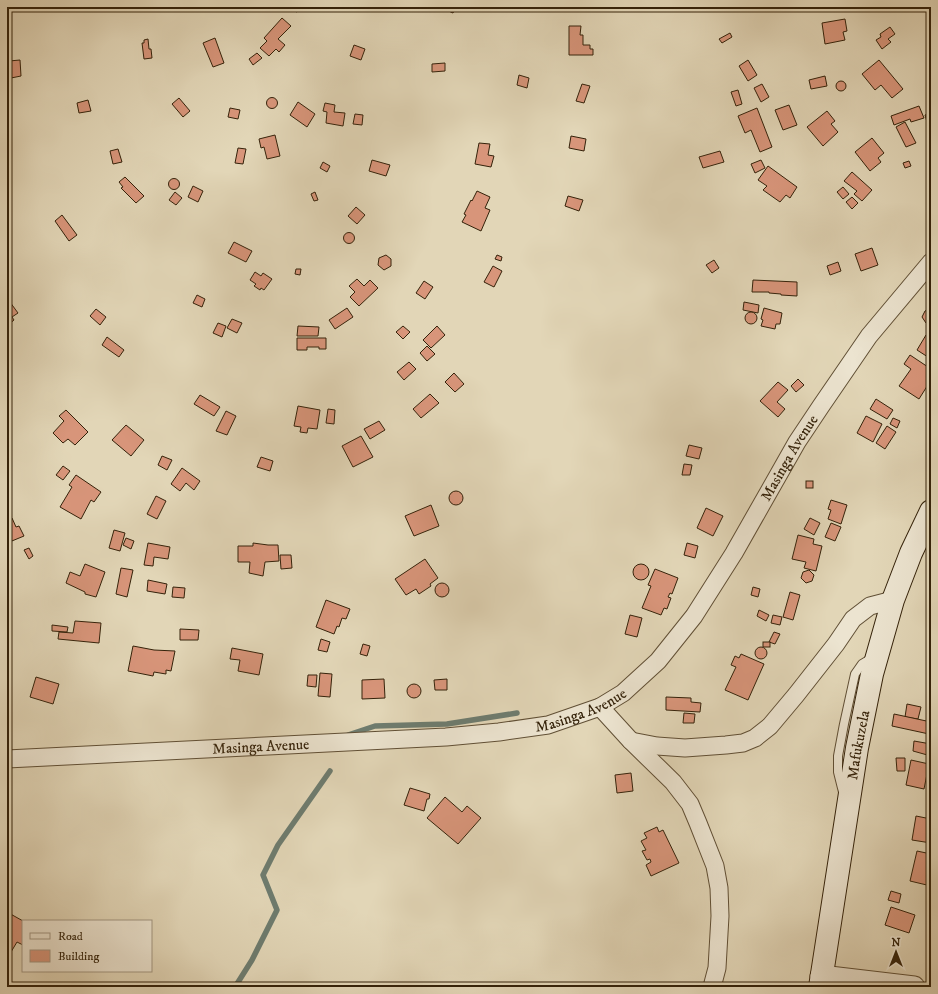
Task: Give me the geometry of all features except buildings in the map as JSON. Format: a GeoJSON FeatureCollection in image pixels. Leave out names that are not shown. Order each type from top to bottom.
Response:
{"type":"FeatureCollection","features":[{"type":"Feature","properties":{"kind":"main road","name":"Mafukuzela"},"geometry":{"type":"LineString","coordinates":[[821,981],[858,740],[872,674],[893,600],[911,553],[931,511]]}},
{"type":"Feature","properties":{"kind":"street","name":"Masinga Avenue"},"geometry":{"type":"LineString","coordinates":[[7,759],[446,737],[548,725],[600,707],[623,692],[658,661],[694,616],[734,553],[797,442],[821,406],[869,336],[931,262]]}},
{"type":"Feature","properties":{"kind":"street"},"geometry":{"type":"LineString","coordinates":[[631,741],[657,746],[685,748],[743,743],[755,738],[770,726],[796,695],[836,644],[853,619],[870,606],[893,600]]}},
{"type":"Feature","properties":{"kind":"street"},"geometry":{"type":"LineString","coordinates":[[600,707],[672,782],[690,804],[715,866],[719,888],[720,916],[717,968],[712,987]]}},
{"type":"Feature","properties":{"kind":"street"},"geometry":{"type":"LineString","coordinates":[[821,981],[914,987]]}},
{"type":"Feature","properties":{"kind":"waterway"},"geometry":{"type":"LineString","coordinates":[[348,735],[375,726],[447,724],[517,713]]}},
{"type":"Feature","properties":{"kind":"waterway"},"geometry":{"type":"LineString","coordinates":[[235,987],[252,960],[277,910],[263,875],[278,845],[330,771]]}}]}
